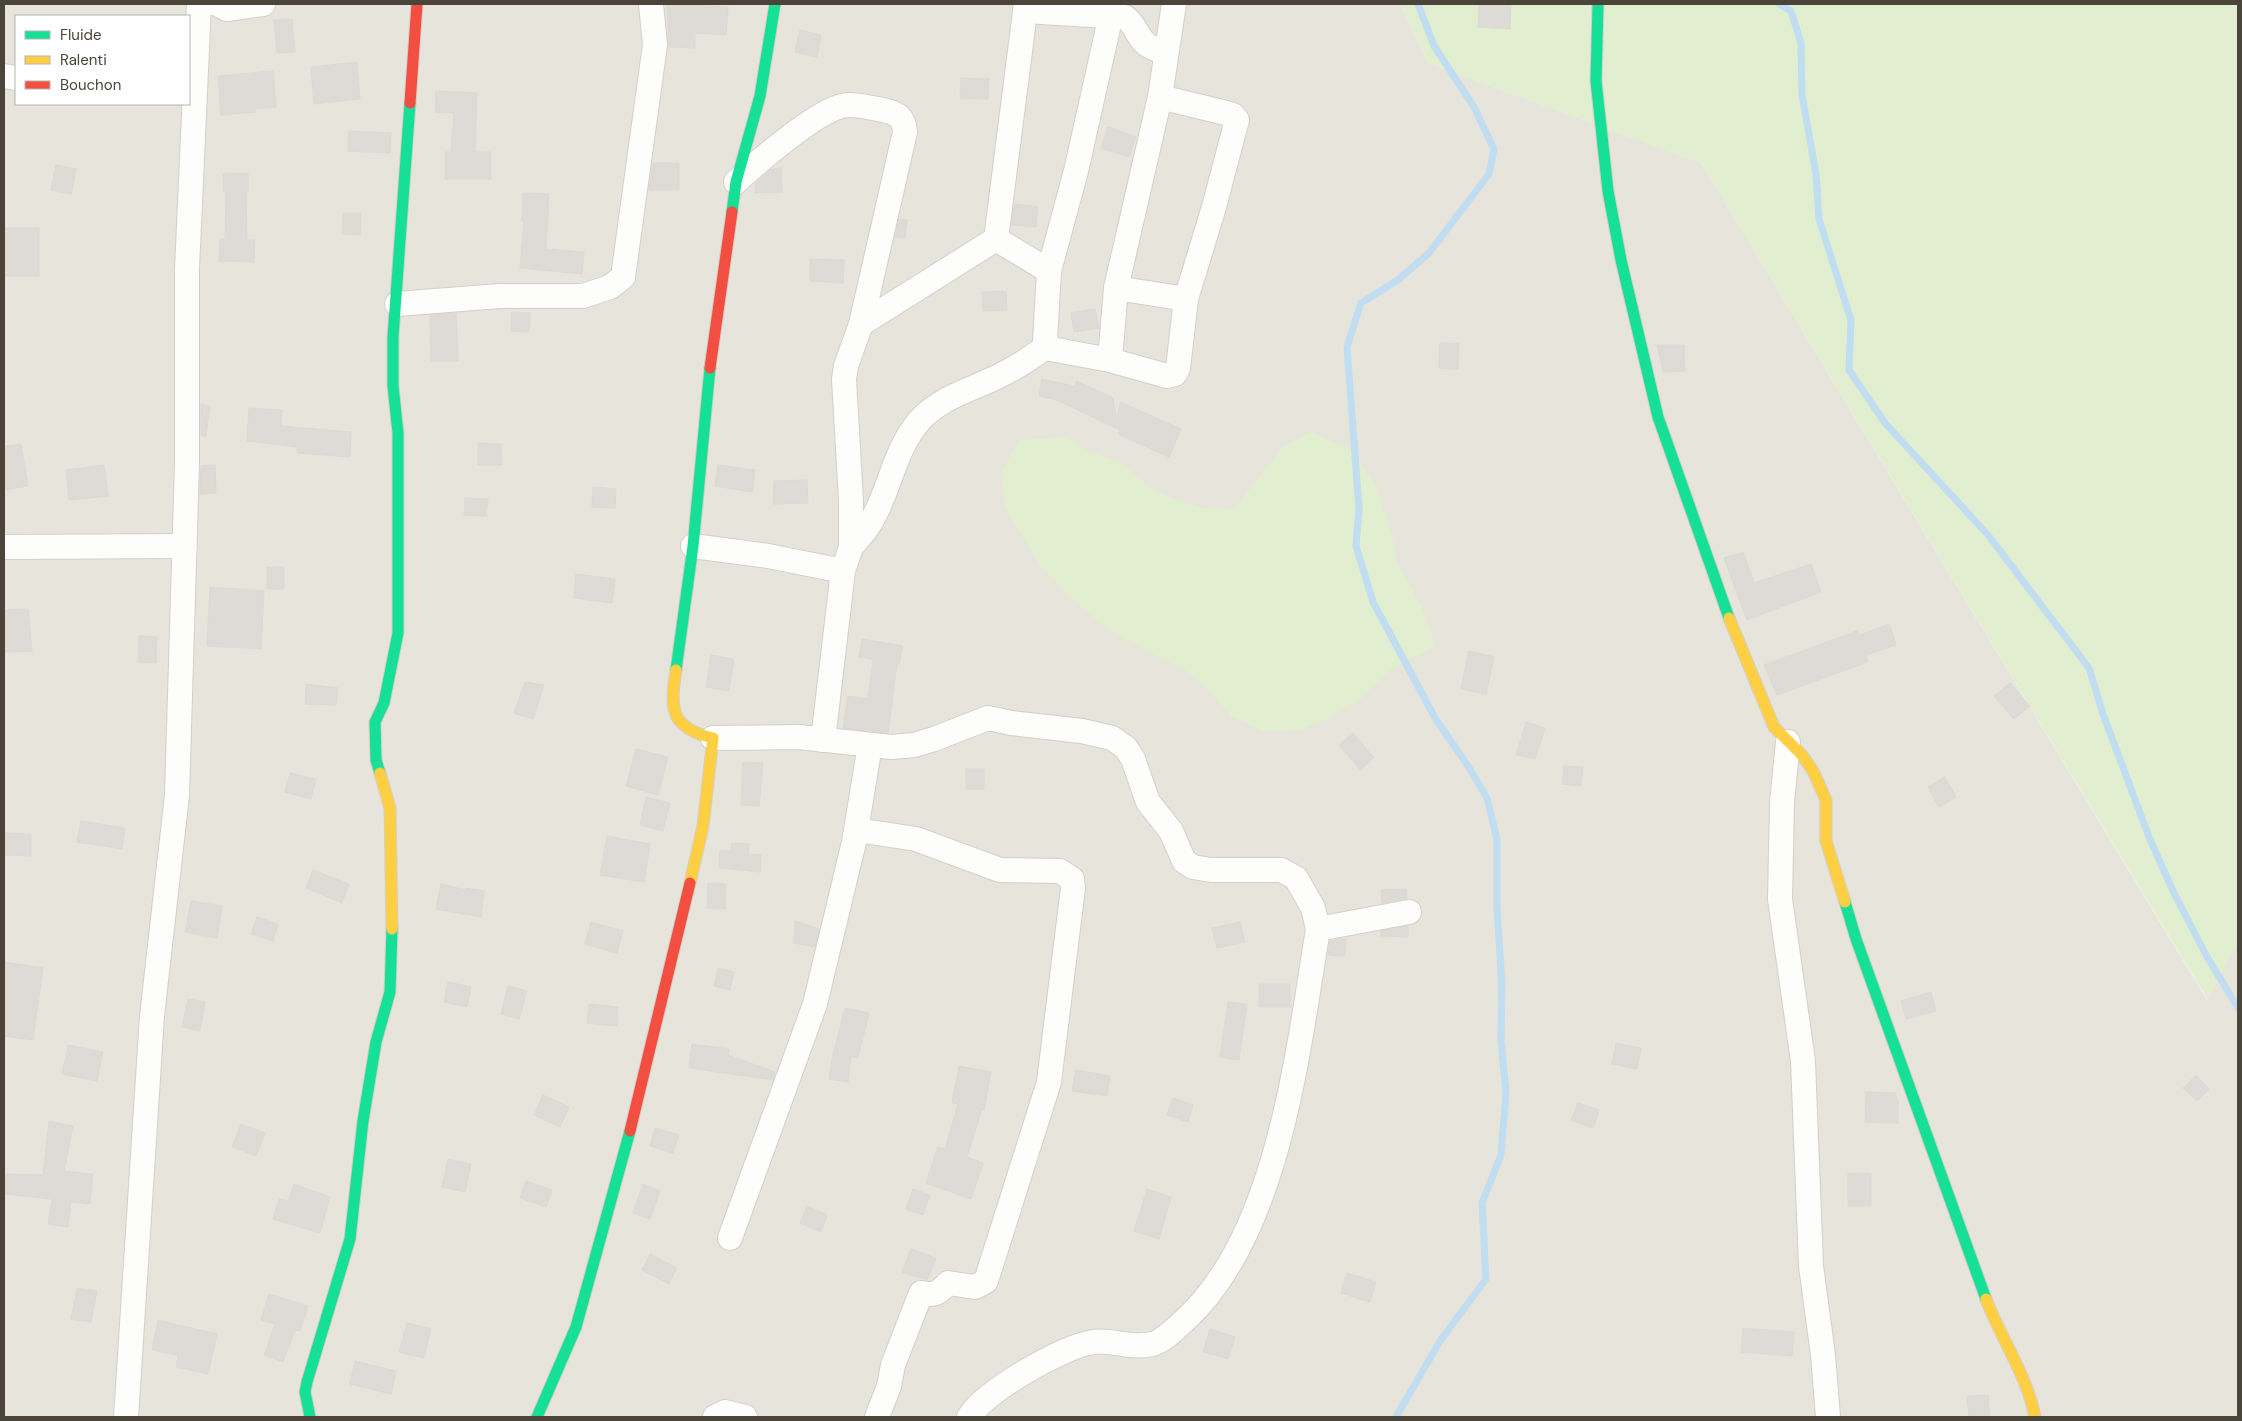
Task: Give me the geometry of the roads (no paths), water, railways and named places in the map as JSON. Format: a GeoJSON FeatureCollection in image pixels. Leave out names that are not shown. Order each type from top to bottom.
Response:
{"type":"FeatureCollection","features":[{"type":"Feature","properties":{"kind":"street"},"geometry":{"type":"LineString","coordinates":[[126,1417],[152,1016],[177,795],[185,546],[188,269],[193,58],[199,4]]}},
{"type":"Feature","properties":{"kind":"street"},"geometry":{"type":"LineString","coordinates":[[218,4],[227,9],[263,4]]}},
{"type":"Feature","properties":{"kind":"street"},"geometry":{"type":"LineString","coordinates":[[310,1417],[306,1392],[307,1382],[350,1240],[363,1120],[376,1042],[390,992],[392,965],[390,808],[377,768],[375,722],[384,703],[398,633],[398,433],[392,386],[393,337],[397,304],[398,253],[417,4]]}},
{"type":"Feature","properties":{"kind":"street"},"geometry":{"type":"LineString","coordinates":[[397,304],[500,296],[583,296],[610,288],[623,277],[655,45],[651,4]]}},
{"type":"Feature","properties":{"kind":"street"},"geometry":{"type":"LineString","coordinates":[[775,4],[760,96],[736,182],[710,370],[693,546],[672,697],[672,708],[676,719],[687,731],[713,738],[767,736],[891,747],[914,745],[988,718],[1011,723],[1082,731],[1112,738],[1126,748],[1133,759],[1148,802],[1171,831],[1184,861],[1193,867],[1211,870],[1280,870],[1296,878],[1313,908],[1318,930],[1295,1068],[1278,1142],[1254,1217],[1204,1302],[1176,1328],[1155,1343],[1132,1346],[1094,1341],[1068,1349],[999,1388],[968,1417]]}},
{"type":"Feature","properties":{"kind":"street"},"geometry":{"type":"LineString","coordinates":[[1110,360],[1116,288],[1160,97],[1174,4]]}},
{"type":"Feature","properties":{"kind":"street"},"geometry":{"type":"LineString","coordinates":[[1598,4],[1596,81],[1608,191],[1658,417],[1694,512],[1713,576],[1756,688],[1774,728],[1802,755],[1814,771],[1826,800],[1826,841],[1856,939],[1995,1323],[2031,1397],[2035,1417]]}},
{"type":"Feature","properties":{"kind":"street"},"geometry":{"type":"LineString","coordinates":[[996,239],[1026,7],[1125,17],[1133,23],[1148,46],[1166,52]]}},
{"type":"Feature","properties":{"kind":"street"},"geometry":{"type":"LineString","coordinates":[[1111,15],[1076,171],[1049,271],[1045,340],[1047,346],[1051,349],[1110,360],[1167,376],[1175,374],[1178,368],[1186,300],[1237,120],[1233,115],[1160,97]]}},
{"type":"Feature","properties":{"kind":"street"},"geometry":{"type":"LineString","coordinates":[[736,182],[752,167],[826,111],[844,105],[884,111],[899,116],[904,122],[905,132],[861,324],[846,366],[844,379],[851,500],[851,547],[843,571],[823,740]]}},
{"type":"Feature","properties":{"kind":"street"},"geometry":{"type":"LineString","coordinates":[[861,324],[996,239]]}},
{"type":"Feature","properties":{"kind":"street"},"geometry":{"type":"LineString","coordinates":[[996,239],[1049,271]]}},
{"type":"Feature","properties":{"kind":"street"},"geometry":{"type":"LineString","coordinates":[[1116,288],[1186,300]]}},
{"type":"Feature","properties":{"kind":"street"},"geometry":{"type":"LineString","coordinates":[[851,547],[872,521],[902,447],[918,422],[932,408],[963,390],[998,377],[1026,362],[1047,346]]}},
{"type":"Feature","properties":{"kind":"street"},"geometry":{"type":"LineString","coordinates":[[4,547],[185,546]]}},
{"type":"Feature","properties":{"kind":"street"},"geometry":{"type":"LineString","coordinates":[[693,546],[776,558],[843,571]]}},
{"type":"Feature","properties":{"kind":"street"},"geometry":{"type":"LineString","coordinates":[[537,1417],[576,1328],[636,1111],[703,826],[713,738]]}},
{"type":"Feature","properties":{"kind":"street"},"geometry":{"type":"LineString","coordinates":[[1788,742],[1782,802],[1780,899],[1803,1061],[1807,1116],[1807,1190],[1811,1266],[1823,1355],[1828,1417]]}},
{"type":"Feature","properties":{"kind":"street"},"geometry":{"type":"LineString","coordinates":[[730,1238],[815,1004],[857,830],[870,745]]}},
{"type":"Feature","properties":{"kind":"street"},"geometry":{"type":"LineString","coordinates":[[857,830],[916,839],[1000,870],[1060,872],[1072,879],[1074,888],[1050,1082],[986,1282],[975,1287],[948,1283],[940,1292],[930,1295],[920,1293],[893,1365],[877,1417]]}},
{"type":"Feature","properties":{"kind":"street"},"geometry":{"type":"LineString","coordinates":[[1318,930],[1409,912]]}},
{"type":"Feature","properties":{"kind":"street"},"geometry":{"type":"LineString","coordinates":[[715,1417],[725,1412],[745,1417]]}},
{"type":"Feature","properties":{"kind":"waterway"},"geometry":{"type":"LineString","coordinates":[[1396,1417],[1440,1341],[1486,1279],[1482,1203],[1501,1155],[1506,1093],[1501,1040],[1502,986],[1497,909],[1497,840],[1487,798],[1468,766],[1435,718],[1373,602],[1356,546],[1359,509],[1347,347],[1361,303],[1398,280],[1429,253],[1489,174],[1494,149],[1474,107],[1434,46],[1418,4]]}},
{"type":"Feature","properties":{"kind":"waterway"},"geometry":{"type":"LineString","coordinates":[[1779,4],[1791,11],[1801,43],[1802,95],[1816,174],[1819,219],[1851,320],[1849,370],[1885,423],[1988,535],[2089,668],[2103,714],[2149,837],[2173,891],[2206,955],[2238,1008]]}}]}
